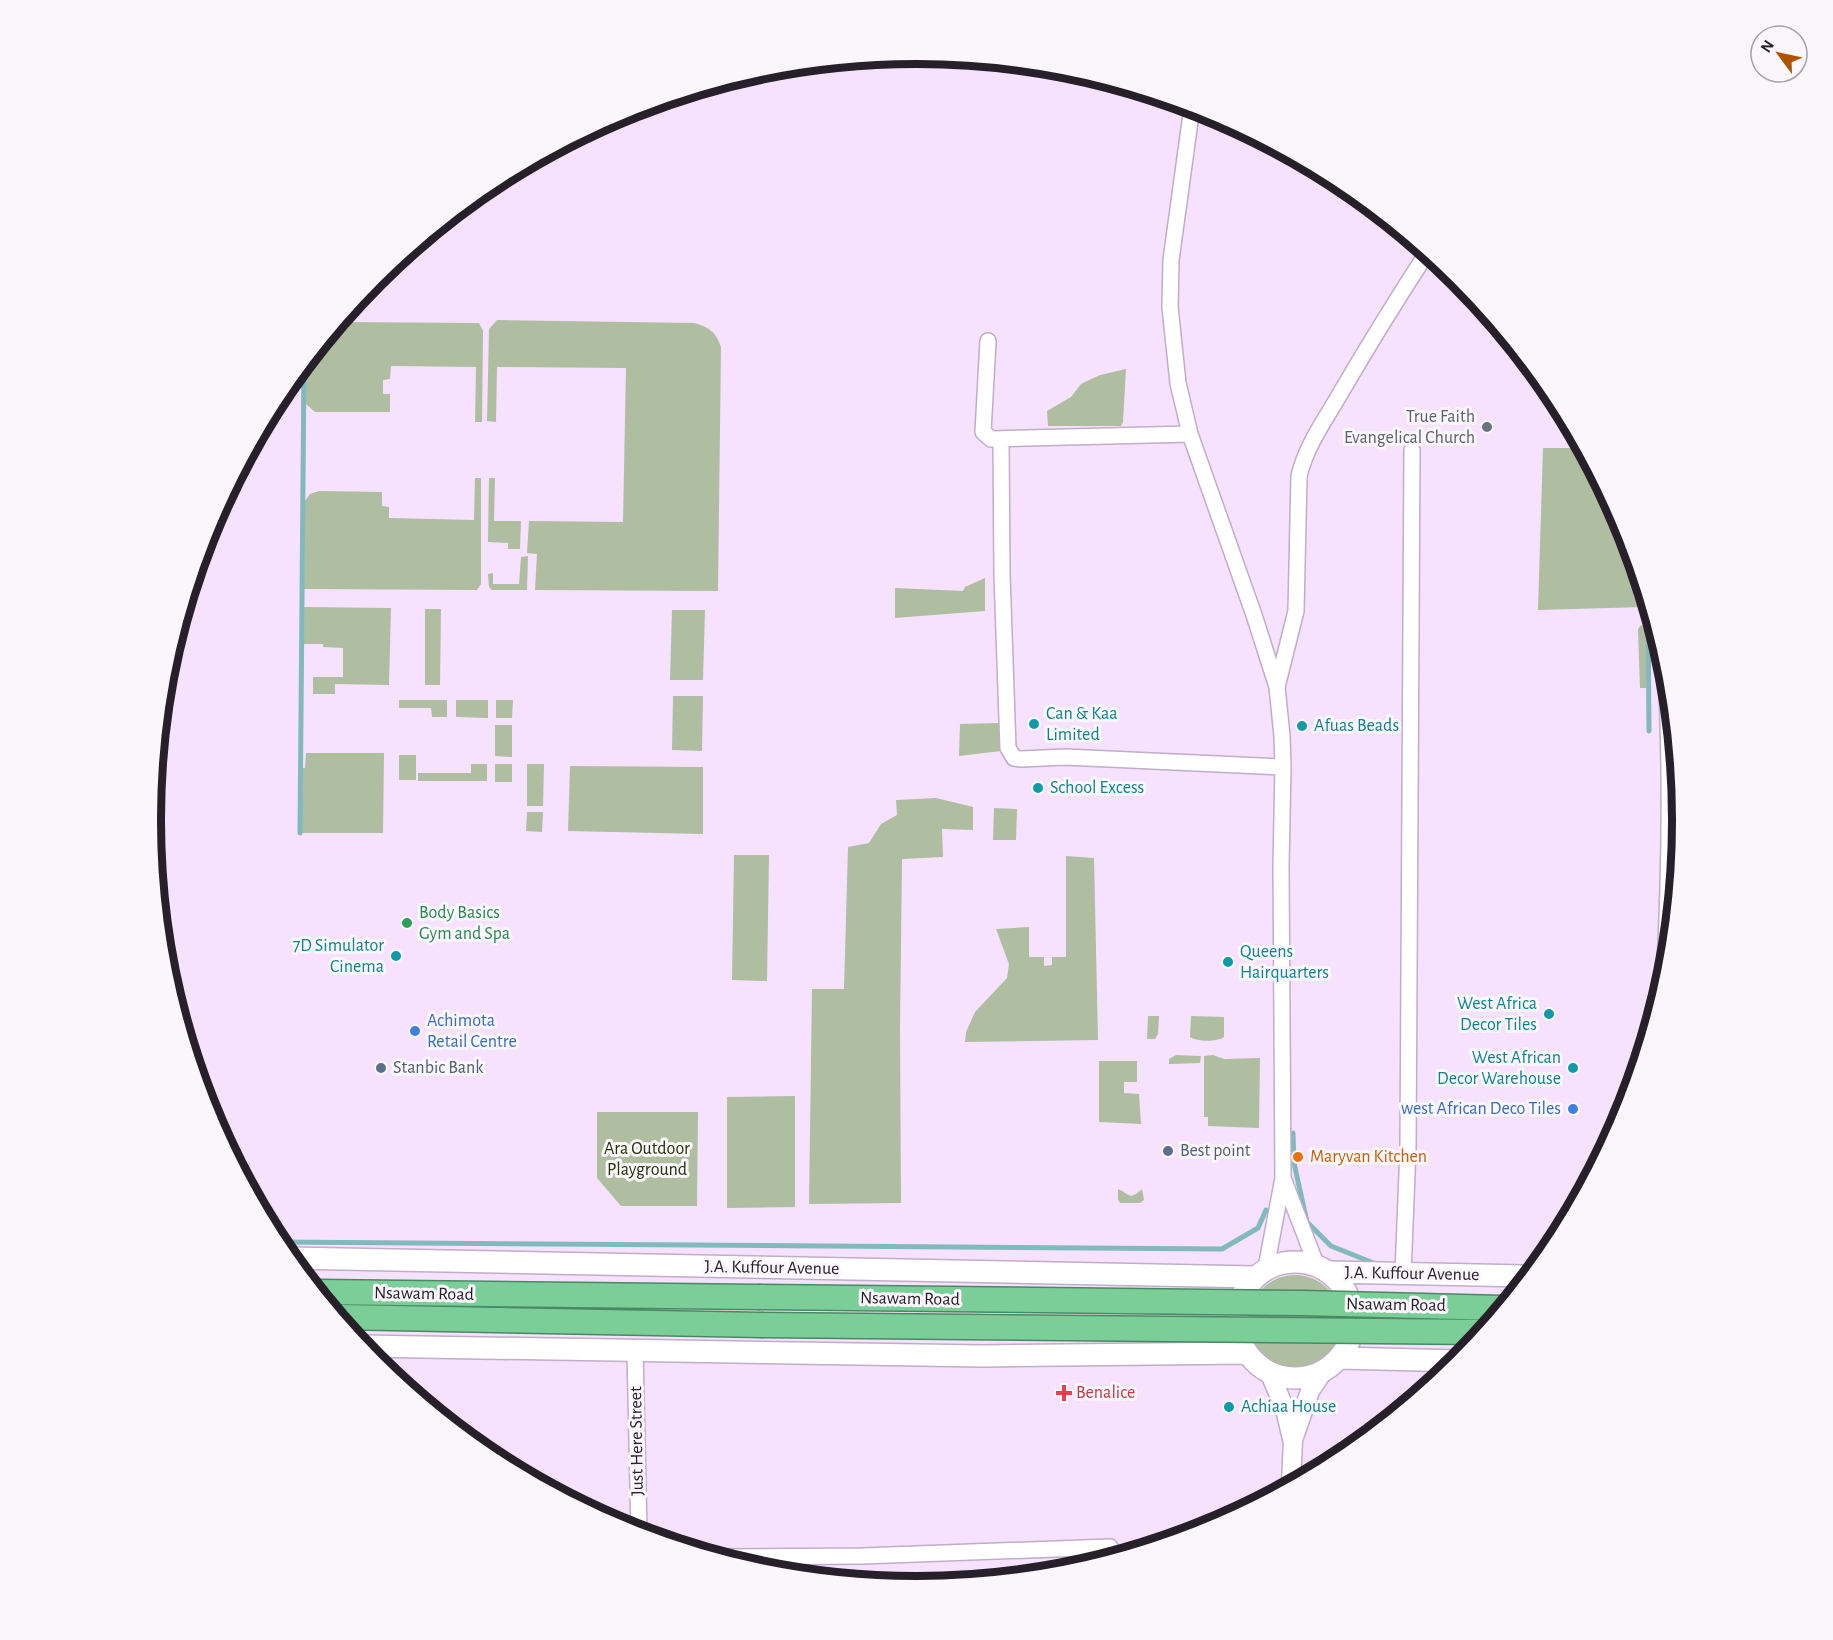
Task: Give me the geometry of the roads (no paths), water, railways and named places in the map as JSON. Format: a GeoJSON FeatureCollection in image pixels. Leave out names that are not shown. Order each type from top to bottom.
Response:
{"type":"FeatureCollection","features":[{"type":"Feature","properties":{"kind":"highway","name":"Nsawam Road"},"geometry":{"type":"LineString","coordinates":[[327,1292],[1302,1303],[1493,1308]]}},
{"type":"Feature","properties":{"kind":"highway","name":"Nsawam Road"},"geometry":{"type":"LineString","coordinates":[[347,1317],[761,1325],[1472,1332]]}},
{"type":"Feature","properties":{"kind":"main road","name":"J.A. Kuffour Avenue"},"geometry":{"type":"LineString","coordinates":[[301,1258],[1260,1273]]}},
{"type":"Feature","properties":{"kind":"main road"},"geometry":{"type":"LineString","coordinates":[[1286,1261],[1324,1268],[1350,1298],[1354,1329],[1340,1358],[1322,1373],[1296,1379],[1270,1374],[1246,1353],[1237,1328],[1240,1300],[1260,1273],[1286,1261]]}},
{"type":"Feature","properties":{"kind":"main road","name":"J.A. Kuffour Avenue"},"geometry":{"type":"LineString","coordinates":[[1324,1268],[1403,1274],[1519,1276]]}},
{"type":"Feature","properties":{"kind":"main road"},"geometry":{"type":"LineString","coordinates":[[375,1346],[982,1356],[1246,1353]]}},
{"type":"Feature","properties":{"kind":"main road"},"geometry":{"type":"LineString","coordinates":[[1340,1358],[1444,1361]]}},
{"type":"Feature","properties":{"kind":"street"},"geometry":{"type":"LineString","coordinates":[[1191,116],[1171,260],[1170,307],[1178,383],[1190,434],[1277,687],[1283,767],[1281,866],[1283,1178],[1260,1273]]}},
{"type":"Feature","properties":{"kind":"street"},"geometry":{"type":"LineString","coordinates":[[1277,687],[1296,611],[1299,476],[1302,464],[1311,443],[1374,336],[1423,259]]}},
{"type":"Feature","properties":{"kind":"street"},"geometry":{"type":"LineString","coordinates":[[988,341],[983,432],[991,439],[1190,434]]}},
{"type":"Feature","properties":{"kind":"street"},"geometry":{"type":"LineString","coordinates":[[1000,439],[1008,748],[1012,755],[1021,759],[1065,757],[1283,767]]}},
{"type":"Feature","properties":{"kind":"street"},"geometry":{"type":"LineString","coordinates":[[1403,1274],[1408,1148],[1412,450]]}},
{"type":"Feature","properties":{"kind":"street"},"geometry":{"type":"LineString","coordinates":[[1283,1178],[1324,1268]]}},
{"type":"Feature","properties":{"kind":"street","name":"Just Here Street"},"geometry":{"type":"LineString","coordinates":[[635,1350],[639,1522]]}},
{"type":"Feature","properties":{"kind":"street"},"geometry":{"type":"LineString","coordinates":[[1291,1475],[1293,1440],[1310,1391],[1322,1373]]}},
{"type":"Feature","properties":{"kind":"street"},"geometry":{"type":"LineString","coordinates":[[1270,1374],[1285,1409],[1293,1440]]}},
{"type":"Feature","properties":{"kind":"street"},"geometry":{"type":"LineString","coordinates":[[751,1557],[862,1556],[1110,1547]]}},
{"type":"Feature","properties":{"kind":"waterway"},"geometry":{"type":"LineString","coordinates":[[300,833],[304,378]]}},
{"type":"Feature","properties":{"kind":"waterway"},"geometry":{"type":"LineString","coordinates":[[1648,634],[1649,731]]}},
{"type":"Feature","properties":{"kind":"waterway"},"geometry":{"type":"LineString","coordinates":[[1293,1133],[1294,1163],[1307,1222],[1331,1246],[1376,1264]]}},
{"type":"Feature","properties":{"kind":"waterway"},"geometry":{"type":"LineString","coordinates":[[290,1242],[1222,1249],[1258,1228],[1266,1210]]}},
{"type":"Feature","properties":{"kind":"place","name":"True Faith Evangelical Church"},"geometry":{"type":"Point","coordinates":[1487,427]}},
{"type":"Feature","properties":{"kind":"place","name":"Can & Kaa Limited"},"geometry":{"type":"Point","coordinates":[1034,724]}},
{"type":"Feature","properties":{"kind":"place","name":"Afuas Beads"},"geometry":{"type":"Point","coordinates":[1302,726]}},
{"type":"Feature","properties":{"kind":"place","name":"School Excess"},"geometry":{"type":"Point","coordinates":[1038,788]}},
{"type":"Feature","properties":{"kind":"place","name":"Body Basics Gym and Spa"},"geometry":{"type":"Point","coordinates":[407,923]}},
{"type":"Feature","properties":{"kind":"place","name":"7D Simulator Cinema"},"geometry":{"type":"Point","coordinates":[396,956]}},
{"type":"Feature","properties":{"kind":"place","name":"Queens Hairquarters"},"geometry":{"type":"Point","coordinates":[1228,962]}},
{"type":"Feature","properties":{"kind":"place","name":"West Africa Decor Tiles"},"geometry":{"type":"Point","coordinates":[1549,1014]}},
{"type":"Feature","properties":{"kind":"place","name":"Achimota Retail Centre"},"geometry":{"type":"Point","coordinates":[415,1031]}},
{"type":"Feature","properties":{"kind":"place","name":"Stanbic Bank"},"geometry":{"type":"Point","coordinates":[381,1068]}},
{"type":"Feature","properties":{"kind":"place","name":"West African Decor Warehouse"},"geometry":{"type":"Point","coordinates":[1573,1068]}},
{"type":"Feature","properties":{"kind":"place","name":"west African Deco Tiles"},"geometry":{"type":"Point","coordinates":[1573,1109]}},
{"type":"Feature","properties":{"kind":"place","name":"Best point"},"geometry":{"type":"Point","coordinates":[1168,1151]}},
{"type":"Feature","properties":{"kind":"place","name":"Maryvan Kitchen"},"geometry":{"type":"Point","coordinates":[1298,1157]}},
{"type":"Feature","properties":{"kind":"place","name":"Benalice"},"geometry":{"type":"Point","coordinates":[1064,1393]}},
{"type":"Feature","properties":{"kind":"place","name":"Achiaa House"},"geometry":{"type":"Point","coordinates":[1229,1407]}},
{"type":"Feature","properties":{"kind":"park label","name":"Ara Outdoor Playground"},"geometry":{"type":"Point","coordinates":[647,1159]}}]}
